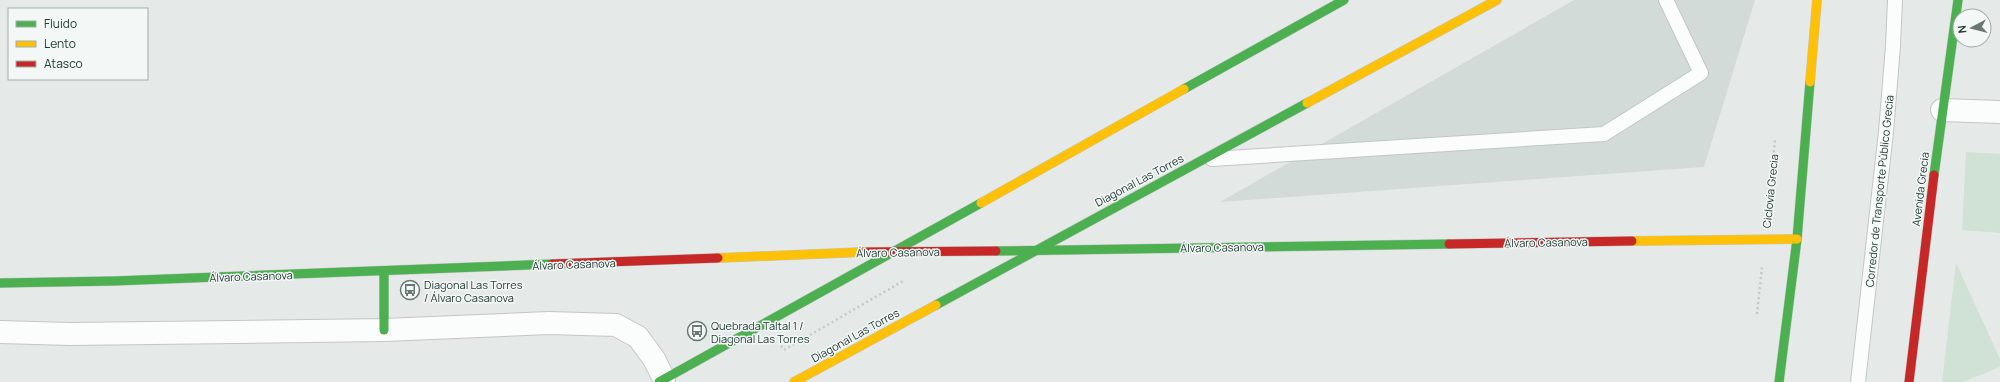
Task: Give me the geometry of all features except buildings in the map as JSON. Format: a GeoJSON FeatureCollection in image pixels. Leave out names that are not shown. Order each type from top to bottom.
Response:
{"type":"FeatureCollection","features":[{"type":"Feature","properties":{"kind":"main road"},"geometry":{"type":"LineString","coordinates":[[662,380],[891,251],[1344,0]]}},
{"type":"Feature","properties":{"kind":"main road","name":"Diagonal Las Torres"},"geometry":{"type":"LineString","coordinates":[[794,382],[1032,251],[1497,0]]}},
{"type":"Feature","properties":{"kind":"main road"},"geometry":{"type":"LineString","coordinates":[[1779,382],[1797,239],[1817,0]]}},
{"type":"Feature","properties":{"kind":"main road","name":"Avenida Grecia"},"geometry":{"type":"LineString","coordinates":[[1909,382],[1942,110],[1958,0]]}},
{"type":"Feature","properties":{"kind":"main road","name":"Álvaro Casanova"},"geometry":{"type":"LineString","coordinates":[[0,282],[114,281],[891,251],[1032,251],[1143,248],[1797,239]]}},
{"type":"Feature","properties":{"kind":"main road"},"geometry":{"type":"LineString","coordinates":[[384,271],[384,330]]}},
{"type":"Feature","properties":{"kind":"street"},"geometry":{"type":"LineString","coordinates":[[1942,110],[2000,112]]}},
{"type":"Feature","properties":{"kind":"street"},"geometry":{"type":"LineString","coordinates":[[0,332],[70,334],[384,330],[549,323],[616,324],[638,337],[654,359],[662,380]]}},
{"type":"Feature","properties":{"kind":"lane"},"geometry":{"type":"LineString","coordinates":[[1202,159],[1604,134],[1701,73],[1666,0]]}},
{"type":"Feature","properties":{"kind":"lane","name":"Corredor de Transporte Público Grecia"},"geometry":{"type":"LineString","coordinates":[[1858,382],[1886,132],[1895,0]]}},
{"type":"Feature","properties":{"kind":"path","name":"Ciclovia Grecia"},"geometry":{"type":"LineString","coordinates":[[1757,319],[1775,139]]}},
{"type":"Feature","properties":{"kind":"shaded area"},"geometry":{"type":"Polygon","coordinates":[[[1574,0],[1755,0],[1704,167],[1220,202],[1574,0]]]}},
{"type":"Feature","properties":{"kind":"green space"},"geometry":{"type":"Polygon","coordinates":[[[1966,152],[2000,154],[2000,233],[1962,230],[1966,152]]]}},
{"type":"Feature","properties":{"kind":"green space"},"geometry":{"type":"Polygon","coordinates":[[[1956,263],[2000,359],[2000,367],[1963,382],[1942,382],[1956,263]]]}},
{"type":"Feature","properties":{"kind":"traffic: fast"},"geometry":{"type":"LineString","coordinates":[[1184,89],[1344,0]]}},
{"type":"Feature","properties":{"kind":"traffic: fast"},"geometry":{"type":"LineString","coordinates":[[1934,175],[1958,0]]}},
{"type":"Feature","properties":{"kind":"traffic: fast"},"geometry":{"type":"LineString","coordinates":[[1779,382],[1797,239],[1810,82]]}},
{"type":"Feature","properties":{"kind":"traffic: fast"},"geometry":{"type":"LineString","coordinates":[[936,305],[1307,103]]}},
{"type":"Feature","properties":{"kind":"traffic: fast"},"geometry":{"type":"LineString","coordinates":[[659,382],[981,203]]}},
{"type":"Feature","properties":{"kind":"traffic: fast"},"geometry":{"type":"LineString","coordinates":[[996,251],[1449,244]]}},
{"type":"Feature","properties":{"kind":"traffic: fast"},"geometry":{"type":"LineString","coordinates":[[0,283],[114,281],[552,264]]}},
{"type":"Feature","properties":{"kind":"traffic: fast"},"geometry":{"type":"LineString","coordinates":[[384,271],[384,330]]}},
{"type":"Feature","properties":{"kind":"traffic: slow"},"geometry":{"type":"LineString","coordinates":[[1307,103],[1497,0]]}},
{"type":"Feature","properties":{"kind":"traffic: slow"},"geometry":{"type":"LineString","coordinates":[[1810,82],[1817,0]]}},
{"type":"Feature","properties":{"kind":"traffic: slow"},"geometry":{"type":"LineString","coordinates":[[981,203],[1184,89]]}},
{"type":"Feature","properties":{"kind":"traffic: slow"},"geometry":{"type":"LineString","coordinates":[[1632,241],[1797,239]]}},
{"type":"Feature","properties":{"kind":"traffic: slow"},"geometry":{"type":"LineString","coordinates":[[718,258],[864,252]]}},
{"type":"Feature","properties":{"kind":"traffic: slow"},"geometry":{"type":"LineString","coordinates":[[794,382],[936,305]]}},
{"type":"Feature","properties":{"kind":"traffic: jam"},"geometry":{"type":"LineString","coordinates":[[1909,382],[1934,175]]}},
{"type":"Feature","properties":{"kind":"traffic: jam"},"geometry":{"type":"LineString","coordinates":[[1449,244],[1632,241]]}},
{"type":"Feature","properties":{"kind":"traffic: jam"},"geometry":{"type":"LineString","coordinates":[[864,252],[996,251]]}},
{"type":"Feature","properties":{"kind":"traffic: jam"},"geometry":{"type":"LineString","coordinates":[[552,264],[718,258]]}},
{"type":"Feature","properties":{"kind":"place","name":"Diagonal Las Torres / Álvaro Casanova"},"geometry":{"type":"Point","coordinates":[410,290]}},
{"type":"Feature","properties":{"kind":"place","name":"Quebrada Taltal 1 / Diagonal Las Torres"},"geometry":{"type":"Point","coordinates":[697,331]}}]}
